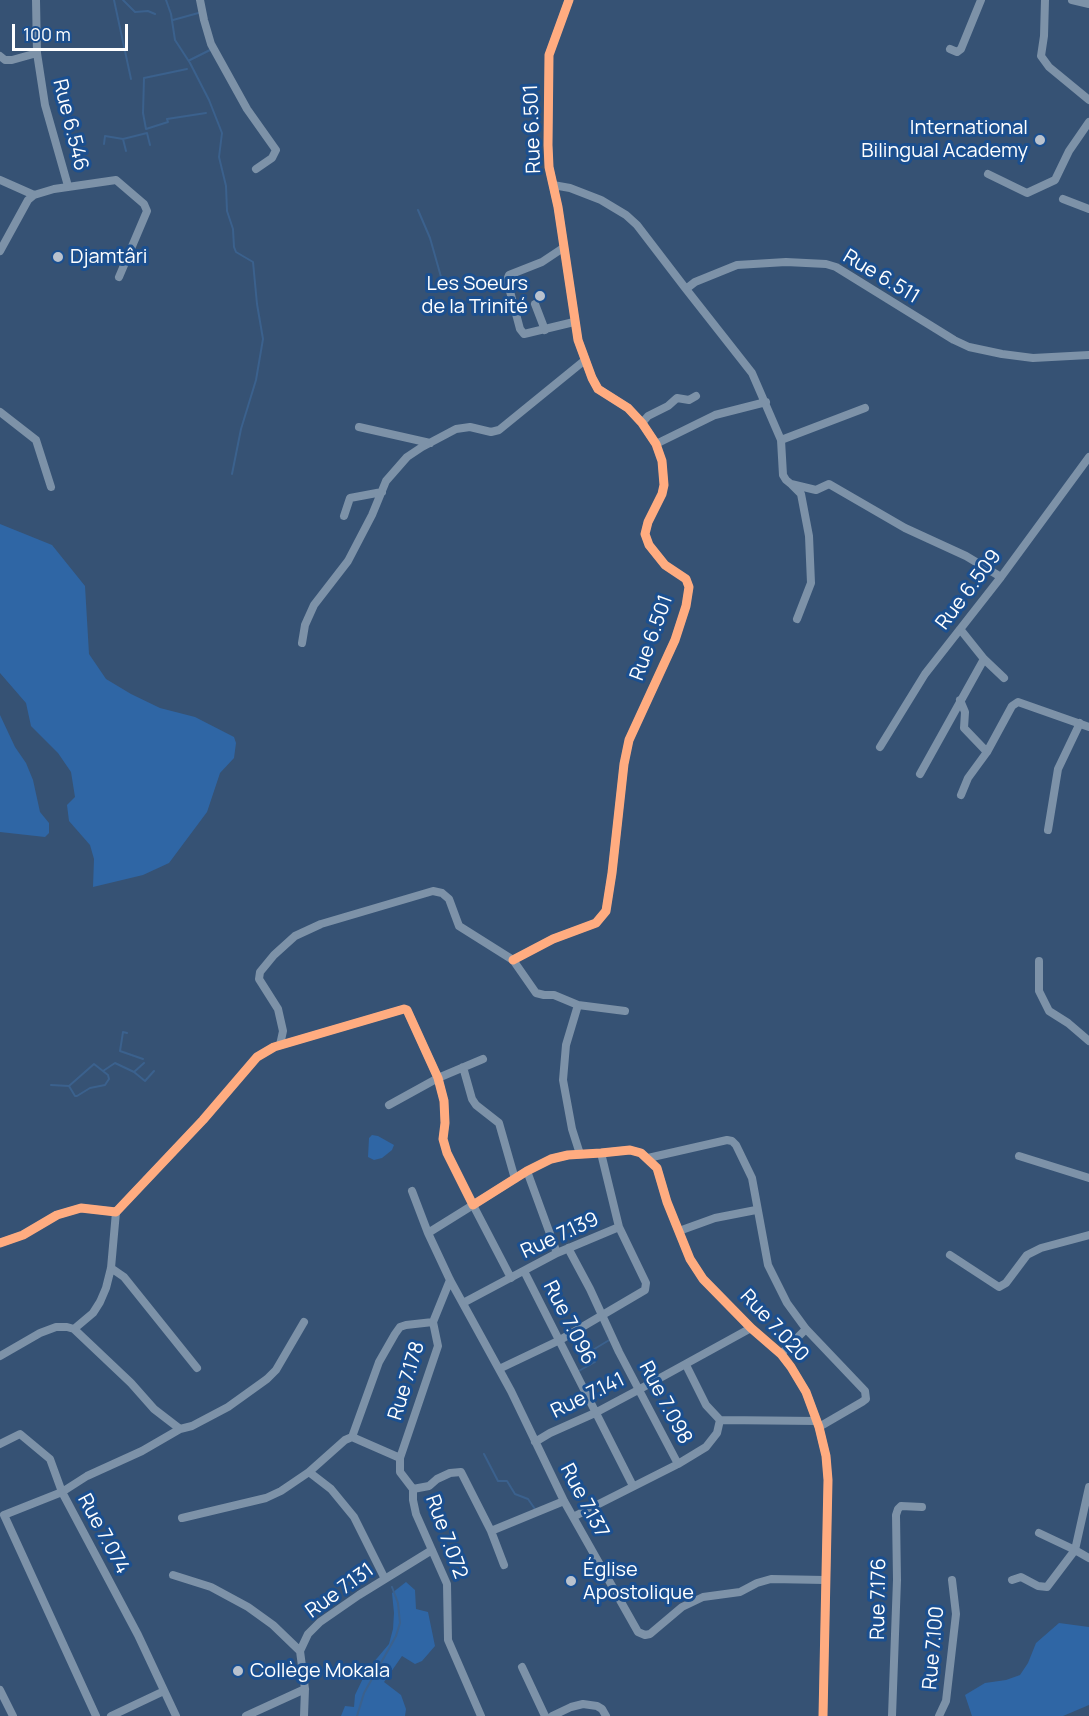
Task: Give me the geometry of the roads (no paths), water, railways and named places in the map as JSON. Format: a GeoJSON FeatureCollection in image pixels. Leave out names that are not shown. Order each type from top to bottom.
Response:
{"type":"FeatureCollection","features":[{"type":"Feature","properties":{"kind":"street","name":"Rue 6.546"},"geometry":{"type":"LineString","coordinates":[[36,0],[37,53],[45,105],[68,186]]}},
{"type":"Feature","properties":{"kind":"street"},"geometry":{"type":"LineString","coordinates":[[200,0],[211,44],[247,110],[276,150],[272,158],[256,169]]}},
{"type":"Feature","properties":{"kind":"street","name":"Rue 6.501"},"geometry":{"type":"LineString","coordinates":[[513,960],[553,939],[596,923],[606,911],[629,740],[675,640],[686,606],[689,586],[686,579],[665,565],[649,545],[645,534],[648,522],[663,494],[662,461],[656,444],[642,423],[628,408],[598,388],[585,360],[574,322],[548,145],[549,55],[569,0]]}},
{"type":"Feature","properties":{"kind":"street"},"geometry":{"type":"LineString","coordinates":[[950,49],[957,52],[961,49],[981,0]]}},
{"type":"Feature","properties":{"kind":"street"},"geometry":{"type":"LineString","coordinates":[[1045,0],[1041,56],[1049,66],[1089,100]]}},
{"type":"Feature","properties":{"kind":"street"},"geometry":{"type":"LineString","coordinates":[[1072,0],[1089,4]]}},
{"type":"Feature","properties":{"kind":"street"},"geometry":{"type":"LineString","coordinates":[[0,56],[5,60],[12,60],[37,53]]}},
{"type":"Feature","properties":{"kind":"street"},"geometry":{"type":"LineString","coordinates":[[988,174],[1027,193],[1054,180],[1089,122]]}},
{"type":"Feature","properties":{"kind":"street"},"geometry":{"type":"LineString","coordinates":[[0,180],[34,195]]}},
{"type":"Feature","properties":{"kind":"street"},"geometry":{"type":"LineString","coordinates":[[0,251],[28,200],[34,195],[68,186],[116,180],[147,207],[119,277]]}},
{"type":"Feature","properties":{"kind":"street"},"geometry":{"type":"LineString","coordinates":[[553,185],[570,188],[601,200],[638,225],[752,373],[782,440],[783,475],[801,494],[810,548],[811,583],[797,619]]}},
{"type":"Feature","properties":{"kind":"street"},"geometry":{"type":"LineString","coordinates":[[1063,199],[1089,209]]}},
{"type":"Feature","properties":{"kind":"street"},"geometry":{"type":"LineString","coordinates":[[563,248],[542,262],[509,275],[507,280],[521,332],[527,335],[574,322]]}},
{"type":"Feature","properties":{"kind":"street","name":"Rue 6.511"},"geometry":{"type":"LineString","coordinates":[[686,289],[695,282],[737,265],[786,262],[826,264],[836,267],[945,334],[969,346],[1033,358],[1089,355]]}},
{"type":"Feature","properties":{"kind":"street"},"geometry":{"type":"LineString","coordinates":[[535,304],[545,330]]}},
{"type":"Feature","properties":{"kind":"street"},"geometry":{"type":"LineString","coordinates":[[302,643],[303,631],[314,605],[348,561],[372,515],[386,481],[407,457],[456,429],[470,427],[491,432],[499,430],[585,360]]}},
{"type":"Feature","properties":{"kind":"street"},"geometry":{"type":"LineString","coordinates":[[642,423],[648,416],[668,406],[676,398],[689,400],[696,396]]}},
{"type":"Feature","properties":{"kind":"street"},"geometry":{"type":"LineString","coordinates":[[656,444],[716,415],[766,402]]}},
{"type":"Feature","properties":{"kind":"street"},"geometry":{"type":"LineString","coordinates":[[782,440],[865,408]]}},
{"type":"Feature","properties":{"kind":"street"},"geometry":{"type":"LineString","coordinates":[[0,412],[36,440],[51,487]]}},
{"type":"Feature","properties":{"kind":"street"},"geometry":{"type":"LineString","coordinates":[[359,427],[430,443]]}},
{"type":"Feature","properties":{"kind":"street","name":"Rue 6.509"},"geometry":{"type":"LineString","coordinates":[[880,747],[925,674],[1089,457]]}},
{"type":"Feature","properties":{"kind":"street"},"geometry":{"type":"LineString","coordinates":[[791,484],[816,490],[829,484],[905,528],[966,556],[1000,577]]}},
{"type":"Feature","properties":{"kind":"street"},"geometry":{"type":"LineString","coordinates":[[344,516],[350,498],[382,492]]}},
{"type":"Feature","properties":{"kind":"street"},"geometry":{"type":"LineString","coordinates":[[960,629],[984,659],[1004,678]]}},
{"type":"Feature","properties":{"kind":"street"},"geometry":{"type":"LineString","coordinates":[[920,774],[984,659]]}},
{"type":"Feature","properties":{"kind":"street"},"geometry":{"type":"LineString","coordinates":[[960,700],[965,712],[964,728],[987,752]]}},
{"type":"Feature","properties":{"kind":"street"},"geometry":{"type":"LineString","coordinates":[[961,795],[968,778],[987,752],[1012,706],[1018,702],[1089,727]]}},
{"type":"Feature","properties":{"kind":"street"},"geometry":{"type":"LineString","coordinates":[[1048,830],[1059,769],[1080,723]]}},
{"type":"Feature","properties":{"kind":"street"},"geometry":{"type":"LineString","coordinates":[[280,1045],[283,1031],[278,1008],[259,979],[260,972],[274,955],[295,936],[321,924],[433,891],[442,893],[448,899],[459,926],[513,960],[536,993],[544,996],[554,995],[578,1005],[625,1011]]}},
{"type":"Feature","properties":{"kind":"street"},"geometry":{"type":"LineString","coordinates":[[1039,961],[1039,991],[1049,1011],[1089,1041]]}},
{"type":"Feature","properties":{"kind":"street"},"geometry":{"type":"LineString","coordinates":[[578,1005],[566,1045],[563,1080],[572,1129],[580,1154]]}},
{"type":"Feature","properties":{"kind":"street"},"geometry":{"type":"LineString","coordinates":[[74,1329],[93,1313],[100,1302],[111,1268],[116,1212],[203,1120],[257,1058],[280,1045],[404,1009],[411,1014],[438,1078],[444,1101],[443,1139],[447,1153],[511,1278]]}},
{"type":"Feature","properties":{"kind":"street"},"geometry":{"type":"LineString","coordinates":[[389,1105],[438,1078],[483,1059]]}},
{"type":"Feature","properties":{"kind":"street"},"geometry":{"type":"LineString","coordinates":[[464,1067],[472,1099],[476,1105],[499,1123],[515,1179]]}},
{"type":"Feature","properties":{"kind":"street"},"geometry":{"type":"LineString","coordinates":[[428,1233],[526,1171],[551,1160],[580,1154],[630,1150],[648,1158],[727,1140],[732,1141],[746,1162],[752,1178],[756,1210],[768,1265],[787,1303],[806,1329],[865,1391],[866,1396],[862,1402],[818,1424],[720,1420],[706,1405],[686,1365]]}},
{"type":"Feature","properties":{"kind":"street"},"geometry":{"type":"LineString","coordinates":[[602,1153],[619,1227]]}},
{"type":"Feature","properties":{"kind":"street"},"geometry":{"type":"LineString","coordinates":[[1019,1156],[1089,1178]]}},
{"type":"Feature","properties":{"kind":"street","name":"Rue 7.020"},"geometry":{"type":"LineString","coordinates":[[648,1158],[657,1168],[667,1202],[690,1259],[704,1279],[781,1354],[806,1392],[818,1424],[826,1456],[828,1480],[823,1716]]}},
{"type":"Feature","properties":{"kind":"street"},"geometry":{"type":"LineString","coordinates":[[526,1171],[557,1253]]}},
{"type":"Feature","properties":{"kind":"street","name":"Rue 7.137"},"geometry":{"type":"LineString","coordinates":[[412,1191],[450,1280],[499,1369],[564,1501],[638,1632],[645,1635],[682,1607],[703,1597],[740,1592],[771,1579],[825,1580]]}},
{"type":"Feature","properties":{"kind":"street"},"geometry":{"type":"LineString","coordinates":[[0,1243],[23,1235],[57,1215],[81,1208],[116,1212]]}},
{"type":"Feature","properties":{"kind":"street"},"geometry":{"type":"LineString","coordinates":[[679,1231],[715,1218],[756,1210]]}},
{"type":"Feature","properties":{"kind":"street","name":"Rue 7.139"},"geometry":{"type":"LineString","coordinates":[[463,1303],[557,1253],[619,1227],[646,1283],[642,1293],[560,1340],[499,1369]]}},
{"type":"Feature","properties":{"kind":"street"},"geometry":{"type":"LineString","coordinates":[[950,1255],[999,1287],[1006,1283],[1027,1255],[1041,1248],[1089,1235]]}},
{"type":"Feature","properties":{"kind":"street","name":"Rue 7.098"},"geometry":{"type":"LineString","coordinates":[[568,1248],[678,1464],[573,1517]]}},
{"type":"Feature","properties":{"kind":"street"},"geometry":{"type":"LineString","coordinates":[[111,1268],[124,1277],[197,1368]]}},
{"type":"Feature","properties":{"kind":"street","name":"Rue 7.096"},"geometry":{"type":"LineString","coordinates":[[524,1271],[633,1486]]}},
{"type":"Feature","properties":{"kind":"street","name":"Rue 7.178"},"geometry":{"type":"LineString","coordinates":[[400,1458],[438,1346],[433,1322],[450,1280]]}},
{"type":"Feature","properties":{"kind":"street"},"geometry":{"type":"LineString","coordinates":[[0,1444],[20,1434],[50,1460],[62,1492],[87,1476],[228,1407],[276,1370],[304,1322]]}},
{"type":"Feature","properties":{"kind":"street"},"geometry":{"type":"LineString","coordinates":[[352,1437],[379,1362],[395,1334],[406,1325],[433,1322]]}},
{"type":"Feature","properties":{"kind":"street"},"geometry":{"type":"LineString","coordinates":[[0,1356],[40,1333],[56,1327],[74,1329],[131,1383],[154,1409],[180,1429]]}},
{"type":"Feature","properties":{"kind":"street","name":"Rue 7.141"},"geometry":{"type":"LineString","coordinates":[[535,1442],[595,1413],[752,1328]]}},
{"type":"Feature","properties":{"kind":"street"},"geometry":{"type":"LineString","coordinates":[[781,1354],[806,1329]]}},
{"type":"Feature","properties":{"kind":"street"},"geometry":{"type":"LineString","coordinates":[[678,1464],[706,1447],[717,1432],[720,1420]]}},
{"type":"Feature","properties":{"kind":"street"},"geometry":{"type":"LineString","coordinates":[[182,1518],[266,1498],[281,1491],[309,1472],[345,1440],[352,1437],[400,1458],[400,1472],[413,1489]]}},
{"type":"Feature","properties":{"kind":"street"},"geometry":{"type":"LineString","coordinates":[[309,1472],[331,1489],[354,1517],[385,1579]]}},
{"type":"Feature","properties":{"kind":"street","name":"Rue 7.072"},"geometry":{"type":"LineString","coordinates":[[481,1716],[448,1640],[449,1593],[447,1584],[416,1514],[413,1489],[429,1486],[436,1479],[450,1473],[461,1472],[491,1531]]}},
{"type":"Feature","properties":{"kind":"street"},"geometry":{"type":"LineString","coordinates":[[1012,1580],[1021,1577],[1038,1586],[1047,1587],[1075,1550],[1089,1487]]}},
{"type":"Feature","properties":{"kind":"street","name":"Rue 7.074"},"geometry":{"type":"LineString","coordinates":[[96,1716],[2,1516],[62,1492],[138,1635],[176,1716]]}},
{"type":"Feature","properties":{"kind":"street"},"geometry":{"type":"LineString","coordinates":[[504,1565],[491,1531],[564,1501]]}},
{"type":"Feature","properties":{"kind":"street","name":"Rue 7.176"},"geometry":{"type":"LineString","coordinates":[[892,1716],[897,1580],[896,1515],[902,1506],[922,1507]]}},
{"type":"Feature","properties":{"kind":"street"},"geometry":{"type":"LineString","coordinates":[[1039,1533],[1089,1558]]}},
{"type":"Feature","properties":{"kind":"street","name":"Rue 7.131"},"geometry":{"type":"LineString","coordinates":[[300,1651],[308,1634],[320,1622],[432,1550]]}},
{"type":"Feature","properties":{"kind":"street"},"geometry":{"type":"LineString","coordinates":[[173,1575],[211,1587],[248,1607],[273,1625],[300,1651],[305,1689],[304,1716]]}},
{"type":"Feature","properties":{"kind":"street","name":"Rue 7.100"},"geometry":{"type":"LineString","coordinates":[[939,1716],[946,1701],[956,1614],[952,1581]]}},
{"type":"Feature","properties":{"kind":"street"},"geometry":{"type":"LineString","coordinates":[[522,1667],[545,1716]]}},
{"type":"Feature","properties":{"kind":"street"},"geometry":{"type":"LineString","coordinates":[[246,1716],[305,1689]]}},
{"type":"Feature","properties":{"kind":"street"},"geometry":{"type":"LineString","coordinates":[[0,1690],[13,1716]]}},
{"type":"Feature","properties":{"kind":"street"},"geometry":{"type":"LineString","coordinates":[[111,1716],[164,1691]]}},
{"type":"Feature","properties":{"kind":"street"},"geometry":{"type":"LineString","coordinates":[[552,1716],[583,1704],[602,1709],[606,1716]]}},
{"type":"Feature","properties":{"kind":"waterway"},"geometry":{"type":"LineString","coordinates":[[114,0],[131,79]]}},
{"type":"Feature","properties":{"kind":"waterway"},"geometry":{"type":"LineString","coordinates":[[123,0],[135,12],[148,11],[155,14]]}},
{"type":"Feature","properties":{"kind":"waterway"},"geometry":{"type":"LineString","coordinates":[[166,0],[171,14],[175,40],[209,100],[222,133],[219,157],[226,186],[227,211],[233,229],[234,247],[236,252],[253,262],[263,339],[256,380],[241,429],[232,474]]}},
{"type":"Feature","properties":{"kind":"waterway"},"geometry":{"type":"LineString","coordinates":[[173,20],[202,12]]}},
{"type":"Feature","properties":{"kind":"waterway"},"geometry":{"type":"LineString","coordinates":[[190,60],[212,49]]}},
{"type":"Feature","properties":{"kind":"waterway"},"geometry":{"type":"LineString","coordinates":[[187,69],[144,78],[143,113],[146,129],[168,122],[167,119],[206,113]]}},
{"type":"Feature","properties":{"kind":"waterway"},"geometry":{"type":"LineString","coordinates":[[104,144],[105,136],[123,139],[147,133],[150,145]]}},
{"type":"Feature","properties":{"kind":"waterway"},"geometry":{"type":"LineString","coordinates":[[123,139],[126,151]]}},
{"type":"Feature","properties":{"kind":"waterway"},"geometry":{"type":"LineString","coordinates":[[418,210],[430,238],[445,291]]}},
{"type":"Feature","properties":{"kind":"waterway"},"geometry":{"type":"LineString","coordinates":[[127,1033],[123,1032],[120,1051],[143,1059]]}},
{"type":"Feature","properties":{"kind":"waterway"},"geometry":{"type":"LineString","coordinates":[[103,1071],[115,1063],[134,1072],[145,1081],[154,1071]]}},
{"type":"Feature","properties":{"kind":"waterway"},"geometry":{"type":"LineString","coordinates":[[134,1072],[144,1063]]}},
{"type":"Feature","properties":{"kind":"waterway"},"geometry":{"type":"LineString","coordinates":[[51,1085],[69,1086],[77,1096],[90,1088],[105,1085],[109,1079],[108,1075],[94,1064],[69,1086]]}},
{"type":"Feature","properties":{"kind":"waterway"},"geometry":{"type":"LineString","coordinates":[[577,1372],[595,1362],[591,1351],[611,1339]]}},
{"type":"Feature","properties":{"kind":"waterway"},"geometry":{"type":"LineString","coordinates":[[484,1454],[498,1481],[507,1481],[515,1494],[528,1499],[535,1509]]}},
{"type":"Feature","properties":{"kind":"waterway"},"geometry":{"type":"LineString","coordinates":[[357,1716],[364,1693],[396,1636],[400,1623],[398,1603],[392,1587]]}},
{"type":"Feature","properties":{"kind":"place","name":"International Bilingual Academy"},"geometry":{"type":"Point","coordinates":[1040,140]}},
{"type":"Feature","properties":{"kind":"place","name":"Djamtâri"},"geometry":{"type":"Point","coordinates":[58,257]}},
{"type":"Feature","properties":{"kind":"place","name":"Les Soeurs de la Trinité"},"geometry":{"type":"Point","coordinates":[540,296]}},
{"type":"Feature","properties":{"kind":"place","name":"Église Apostolique"},"geometry":{"type":"Point","coordinates":[571,1581]}},
{"type":"Feature","properties":{"kind":"place","name":"Collège Mokala"},"geometry":{"type":"Point","coordinates":[238,1671]}}]}
